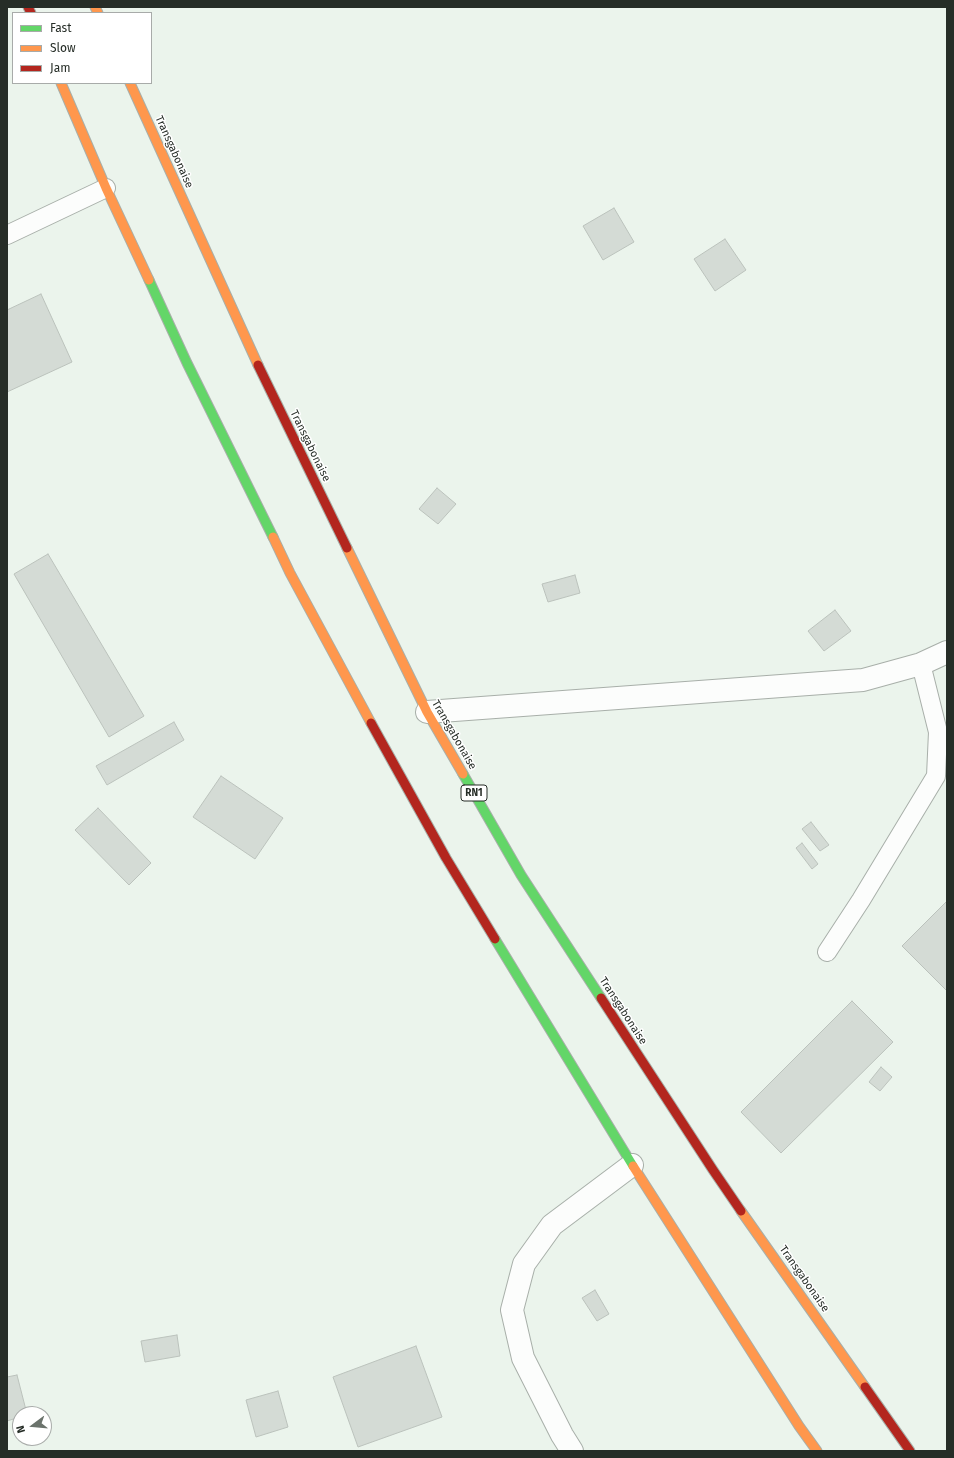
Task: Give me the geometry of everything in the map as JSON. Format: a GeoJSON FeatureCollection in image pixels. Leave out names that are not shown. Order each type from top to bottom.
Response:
{"type":"FeatureCollection","features":[{"type":"Feature","properties":{"kind":"highway"},"geometry":{"type":"LineString","coordinates":[[61,84],[106,188],[190,370],[287,566],[336,660],[446,858],[632,1165],[799,1426],[817,1451]]}},
{"type":"Feature","properties":{"kind":"highway","name":"Transgabonaise"},"geometry":{"type":"LineString","coordinates":[[130,84],[272,396],[427,712],[521,875],[708,1164],[910,1451]]}},
{"type":"Feature","properties":{"kind":"street"},"geometry":{"type":"LineString","coordinates":[[427,712],[863,680],[921,664],[947,652]]}},
{"type":"Feature","properties":{"kind":"street"},"geometry":{"type":"LineString","coordinates":[[572,1451],[562,1435],[523,1358],[512,1310],[524,1264],[552,1225],[632,1165]]}},
{"type":"Feature","properties":{"kind":"lane"},"geometry":{"type":"LineString","coordinates":[[7,236],[106,188]]}},
{"type":"Feature","properties":{"kind":"lane"},"geometry":{"type":"LineString","coordinates":[[827,952],[861,900],[936,776],[938,732],[921,664]]}},
{"type":"Feature","properties":{"kind":"building"},"geometry":{"type":"Polygon","coordinates":[[[614,208],[634,242],[603,260],[583,226],[614,208]]]}},
{"type":"Feature","properties":{"kind":"building"},"geometry":{"type":"Polygon","coordinates":[[[725,239],[746,270],[715,291],[694,259],[725,239]]]}},
{"type":"Feature","properties":{"kind":"building"},"geometry":{"type":"Polygon","coordinates":[[[41,294],[72,362],[7,392],[7,310],[41,294]]]}},
{"type":"Feature","properties":{"kind":"building"},"geometry":{"type":"Polygon","coordinates":[[[437,488],[456,504],[438,524],[419,509],[437,488]]]}},
{"type":"Feature","properties":{"kind":"building"},"geometry":{"type":"Polygon","coordinates":[[[48,554],[144,716],[109,737],[14,574],[48,554]]]}},
{"type":"Feature","properties":{"kind":"building"},"geometry":{"type":"Polygon","coordinates":[[[575,575],[580,593],[548,602],[542,584],[575,575]]]}},
{"type":"Feature","properties":{"kind":"building"},"geometry":{"type":"Polygon","coordinates":[[[835,610],[851,631],[824,651],[808,631],[835,610]]]}},
{"type":"Feature","properties":{"kind":"building"},"geometry":{"type":"Polygon","coordinates":[[[174,722],[184,740],[107,785],[96,766],[174,722]]]}},
{"type":"Feature","properties":{"kind":"building"},"geometry":{"type":"Polygon","coordinates":[[[221,776],[283,818],[255,859],[193,817],[221,776]]]}},
{"type":"Feature","properties":{"kind":"building"},"geometry":{"type":"Polygon","coordinates":[[[98,808],[151,863],[129,885],[75,830],[98,808]]]}},
{"type":"Feature","properties":{"kind":"building"},"geometry":{"type":"Polygon","coordinates":[[[811,822],[829,845],[820,851],[802,829],[811,822]]]}},
{"type":"Feature","properties":{"kind":"building"},"geometry":{"type":"Polygon","coordinates":[[[802,843],[818,864],[812,869],[796,848],[802,843]]]}},
{"type":"Feature","properties":{"kind":"building"},"geometry":{"type":"Polygon","coordinates":[[[947,901],[947,991],[902,946],[947,901]]]}},
{"type":"Feature","properties":{"kind":"building"},"geometry":{"type":"Polygon","coordinates":[[[852,1001],[893,1042],[781,1153],[741,1112],[852,1001]]]}},
{"type":"Feature","properties":{"kind":"building"},"geometry":{"type":"Polygon","coordinates":[[[881,1067],[892,1077],[880,1091],[869,1082],[881,1067]]]}},
{"type":"Feature","properties":{"kind":"building"},"geometry":{"type":"Polygon","coordinates":[[[595,1290],[609,1314],[597,1321],[582,1298],[595,1290]]]}},
{"type":"Feature","properties":{"kind":"building"},"geometry":{"type":"Polygon","coordinates":[[[177,1335],[180,1356],[145,1362],[141,1341],[177,1335]]]}},
{"type":"Feature","properties":{"kind":"building"},"geometry":{"type":"Polygon","coordinates":[[[416,1346],[442,1417],[358,1447],[333,1377],[416,1346]]]}},
{"type":"Feature","properties":{"kind":"building"},"geometry":{"type":"Polygon","coordinates":[[[17,1375],[25,1406],[12,1406],[12,1419],[7,1421],[7,1377],[17,1375]]]}},
{"type":"Feature","properties":{"kind":"building"},"geometry":{"type":"Polygon","coordinates":[[[278,1391],[288,1427],[256,1437],[246,1400],[278,1391]]]}},
{"type":"Feature","properties":{"kind":"traffic: fast"},"geometry":{"type":"LineString","coordinates":[[149,280],[187,363],[273,537]]}},
{"type":"Feature","properties":{"kind":"traffic: fast"},"geometry":{"type":"LineString","coordinates":[[463,774],[521,875],[601,998]]}},
{"type":"Feature","properties":{"kind":"traffic: fast"},"geometry":{"type":"LineString","coordinates":[[495,939],[633,1166]]}},
{"type":"Feature","properties":{"kind":"traffic: slow"},"geometry":{"type":"LineString","coordinates":[[95,7],[98,12]]}},
{"type":"Feature","properties":{"kind":"traffic: slow"},"geometry":{"type":"LineString","coordinates":[[61,84],[106,188],[149,280]]}},
{"type":"Feature","properties":{"kind":"traffic: slow"},"geometry":{"type":"LineString","coordinates":[[130,84],[258,365]]}},
{"type":"Feature","properties":{"kind":"traffic: slow"},"geometry":{"type":"LineString","coordinates":[[273,537],[290,573],[371,723]]}},
{"type":"Feature","properties":{"kind":"traffic: slow"},"geometry":{"type":"LineString","coordinates":[[347,548],[427,712],[463,774]]}},
{"type":"Feature","properties":{"kind":"traffic: slow"},"geometry":{"type":"LineString","coordinates":[[633,1166],[799,1426],[817,1451]]}},
{"type":"Feature","properties":{"kind":"traffic: slow"},"geometry":{"type":"LineString","coordinates":[[741,1211],[865,1387]]}},
{"type":"Feature","properties":{"kind":"traffic: jam"},"geometry":{"type":"LineString","coordinates":[[28,7],[30,12]]}},
{"type":"Feature","properties":{"kind":"traffic: jam"},"geometry":{"type":"LineString","coordinates":[[258,365],[347,548]]}},
{"type":"Feature","properties":{"kind":"traffic: jam"},"geometry":{"type":"LineString","coordinates":[[371,723],[446,858],[495,939]]}},
{"type":"Feature","properties":{"kind":"traffic: jam"},"geometry":{"type":"LineString","coordinates":[[601,998],[741,1211]]}},
{"type":"Feature","properties":{"kind":"traffic: jam"},"geometry":{"type":"LineString","coordinates":[[865,1387],[910,1451]]}}]}
